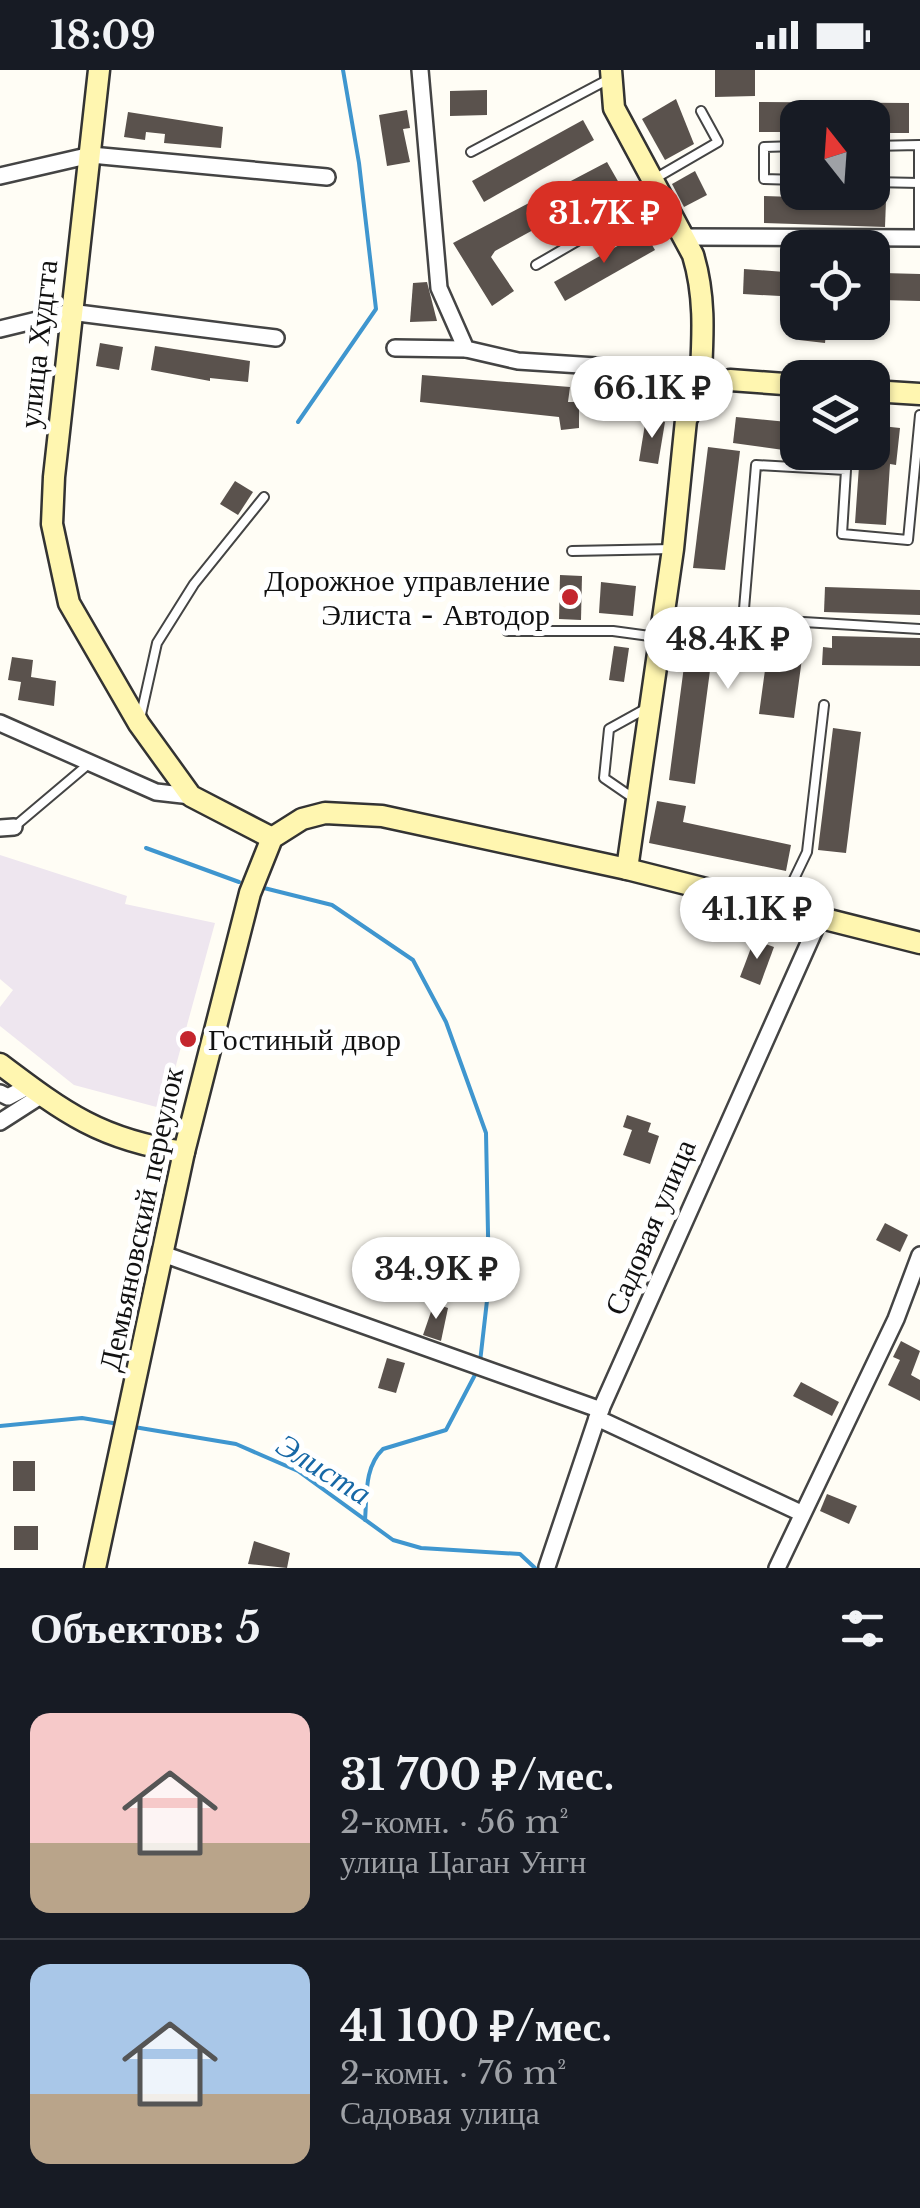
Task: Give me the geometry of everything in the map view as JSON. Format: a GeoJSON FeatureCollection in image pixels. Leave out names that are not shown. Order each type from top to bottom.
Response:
{"type":"FeatureCollection","features":[{"type":"Feature","properties":{"kind":"main road","name":"улица Худгта"},"geometry":{"type":"LineString","coordinates":[[99,70],[70,312],[52,524],[69,603],[139,724],[191,796],[272,838]]}},
{"type":"Feature","properties":{"kind":"main road"},"geometry":{"type":"LineString","coordinates":[[610,74],[614,108],[693,254],[704,299],[700,393],[686,420],[673,549],[627,869]]}},
{"type":"Feature","properties":{"kind":"main road"},"geometry":{"type":"LineString","coordinates":[[700,393],[730,380],[780,384]]}},
{"type":"Feature","properties":{"kind":"main road"},"geometry":{"type":"LineString","coordinates":[[890,392],[920,394]]}},
{"type":"Feature","properties":{"kind":"main road"},"geometry":{"type":"LineString","coordinates":[[272,838],[302,819],[352,812],[627,869],[920,943]]}},
{"type":"Feature","properties":{"kind":"main road","name":"Демьяновский переулок"},"geometry":{"type":"LineString","coordinates":[[95,1568],[184,1152],[250,894],[272,838]]}},
{"type":"Feature","properties":{"kind":"main road"},"geometry":{"type":"LineString","coordinates":[[0,1064],[67,1115],[140,1145],[184,1152]]}},
{"type":"Feature","properties":{"kind":"street"},"geometry":{"type":"LineString","coordinates":[[420,70],[438,288],[466,349]]}},
{"type":"Feature","properties":{"kind":"street"},"geometry":{"type":"LineString","coordinates":[[0,176],[91,154],[326,176]]}},
{"type":"Feature","properties":{"kind":"street"},"geometry":{"type":"LineString","coordinates":[[683,237],[919,238]]}},
{"type":"Feature","properties":{"kind":"street"},"geometry":{"type":"LineString","coordinates":[[0,329],[70,312],[276,338]]}},
{"type":"Feature","properties":{"kind":"street"},"geometry":{"type":"LineString","coordinates":[[395,348],[466,349],[518,361],[644,369],[700,393]]}},
{"type":"Feature","properties":{"kind":"street"},"geometry":{"type":"LineString","coordinates":[[0,723],[156,792],[191,796]]}},
{"type":"Feature","properties":{"kind":"street","name":"Садовая улица"},"geometry":{"type":"LineString","coordinates":[[547,1567],[599,1414],[821,916]]}},
{"type":"Feature","properties":{"kind":"street"},"geometry":{"type":"LineString","coordinates":[[0,1093],[8,1098],[36,1091]]}},
{"type":"Feature","properties":{"kind":"street"},"geometry":{"type":"LineString","coordinates":[[0,1122],[36,1091]]}},
{"type":"Feature","properties":{"kind":"street"},"geometry":{"type":"LineString","coordinates":[[162,1254],[599,1414],[802,1513]]}},
{"type":"Feature","properties":{"kind":"street"},"geometry":{"type":"LineString","coordinates":[[777,1568],[896,1319],[920,1255]]}},
{"type":"Feature","properties":{"kind":"lane"},"geometry":{"type":"LineString","coordinates":[[471,152],[610,74]]}},
{"type":"Feature","properties":{"kind":"lane"},"geometry":{"type":"LineString","coordinates":[[536,265],[718,142],[700,111]]}},
{"type":"Feature","properties":{"kind":"lane"},"geometry":{"type":"LineString","coordinates":[[890,146],[919,145],[919,238]]}},
{"type":"Feature","properties":{"kind":"lane"},"geometry":{"type":"LineString","coordinates":[[780,147],[764,147],[764,179],[780,179]]}},
{"type":"Feature","properties":{"kind":"lane"},"geometry":{"type":"LineString","coordinates":[[890,183],[919,184]]}},
{"type":"Feature","properties":{"kind":"lane"},"geometry":{"type":"LineString","coordinates":[[744,621],[756,465],[846,470],[842,534],[908,540],[920,415]]}},
{"type":"Feature","properties":{"kind":"lane"},"geometry":{"type":"LineString","coordinates":[[139,724],[157,643],[194,584],[264,497]]}},
{"type":"Feature","properties":{"kind":"lane"},"geometry":{"type":"LineString","coordinates":[[572,552],[673,549]]}},
{"type":"Feature","properties":{"kind":"lane"},"geometry":{"type":"LineString","coordinates":[[664,614],[920,629]]}},
{"type":"Feature","properties":{"kind":"lane"},"geometry":{"type":"LineString","coordinates":[[507,631],[613,631],[660,637]]}},
{"type":"Feature","properties":{"kind":"lane"},"geometry":{"type":"LineString","coordinates":[[780,907],[807,852],[824,705]]}},
{"type":"Feature","properties":{"kind":"lane"},"geometry":{"type":"LineString","coordinates":[[636,800],[604,778],[609,729],[650,706]]}},
{"type":"Feature","properties":{"kind":"lane"},"geometry":{"type":"LineString","coordinates":[[7,827],[93,761]]}},
{"type":"Feature","properties":{"kind":"shaded area"},"geometry":{"type":"Polygon","coordinates":[[[0,855],[127,896],[125,904],[215,923],[164,1109],[74,1085],[0,1026],[0,1007],[13,990],[0,979],[0,855]]]}},
{"type":"Feature","properties":{"kind":"building"},"geometry":{"type":"Polygon","coordinates":[[[715,70],[755,70],[755,96],[715,97],[715,70]]]}},
{"type":"Feature","properties":{"kind":"building"},"geometry":{"type":"Polygon","coordinates":[[[487,90],[487,115],[450,116],[450,91],[487,90]]]}},
{"type":"Feature","properties":{"kind":"building"},"geometry":{"type":"Polygon","coordinates":[[[676,99],[694,144],[665,160],[642,119],[676,99]]]}},
{"type":"Feature","properties":{"kind":"building"},"geometry":{"type":"Polygon","coordinates":[[[759,102],[780,102],[780,132],[759,132],[759,102]]]}},
{"type":"Feature","properties":{"kind":"building"},"geometry":{"type":"Polygon","coordinates":[[[890,103],[909,103],[909,133],[890,133],[890,103]]]}},
{"type":"Feature","properties":{"kind":"building"},"geometry":{"type":"Polygon","coordinates":[[[407,110],[410,128],[403,129],[410,162],[387,166],[379,115],[407,110]]]}},
{"type":"Feature","properties":{"kind":"building"},"geometry":{"type":"Polygon","coordinates":[[[128,112],[223,127],[221,148],[164,143],[165,134],[146,132],[145,140],[124,137],[128,112]]]}},
{"type":"Feature","properties":{"kind":"building"},"geometry":{"type":"Polygon","coordinates":[[[583,120],[594,140],[484,202],[472,181],[583,120]]]}},
{"type":"Feature","properties":{"kind":"building"},"geometry":{"type":"Polygon","coordinates":[[[607,162],[619,183],[495,251],[491,257],[514,291],[492,306],[453,243],[607,162]]]}},
{"type":"Feature","properties":{"kind":"building"},"geometry":{"type":"Polygon","coordinates":[[[695,171],[707,195],[684,207],[672,184],[695,171]]]}},
{"type":"Feature","properties":{"kind":"building"},"geometry":{"type":"Polygon","coordinates":[[[764,196],[780,197],[780,210],[886,210],[885,227],[764,223],[764,196]]]}},
{"type":"Feature","properties":{"kind":"building"},"geometry":{"type":"Polygon","coordinates":[[[644,231],[655,250],[565,301],[554,282],[644,231]]]}},
{"type":"Feature","properties":{"kind":"building"},"geometry":{"type":"Polygon","coordinates":[[[744,269],[780,272],[780,296],[743,294],[744,269]]]}},
{"type":"Feature","properties":{"kind":"building"},"geometry":{"type":"Polygon","coordinates":[[[890,273],[920,274],[920,301],[890,300],[890,273]]]}},
{"type":"Feature","properties":{"kind":"building"},"geometry":{"type":"Polygon","coordinates":[[[427,282],[437,321],[410,322],[413,283],[427,282]]]}},
{"type":"Feature","properties":{"kind":"building"},"geometry":{"type":"Polygon","coordinates":[[[100,343],[123,347],[119,370],[96,366],[100,343]]]}},
{"type":"Feature","properties":{"kind":"building"},"geometry":{"type":"Polygon","coordinates":[[[155,346],[250,361],[248,382],[210,381],[151,370],[155,346]]]}},
{"type":"Feature","properties":{"kind":"building"},"geometry":{"type":"Polygon","coordinates":[[[422,375],[570,387],[568,402],[579,402],[579,428],[561,430],[559,417],[420,402],[422,375]]]}},
{"type":"Feature","properties":{"kind":"building"},"geometry":{"type":"Polygon","coordinates":[[[736,417],[780,421],[780,450],[733,443],[736,417]]]}},
{"type":"Feature","properties":{"kind":"building"},"geometry":{"type":"Polygon","coordinates":[[[646,418],[665,422],[658,464],[639,461],[646,418]]]}},
{"type":"Feature","properties":{"kind":"building"},"geometry":{"type":"Polygon","coordinates":[[[890,427],[900,428],[896,465],[890,464],[890,427]]]}},
{"type":"Feature","properties":{"kind":"building"},"geometry":{"type":"Polygon","coordinates":[[[708,447],[740,451],[725,570],[693,568],[708,447]]]}},
{"type":"Feature","properties":{"kind":"building"},"geometry":{"type":"Polygon","coordinates":[[[859,470],[890,470],[886,525],[855,523],[859,470]]]}},
{"type":"Feature","properties":{"kind":"building"},"geometry":{"type":"Polygon","coordinates":[[[235,481],[253,492],[238,515],[220,504],[235,481]]]}},
{"type":"Feature","properties":{"kind":"building","name":"Дорожное управление Элиста - Автодор"},"geometry":{"type":"Polygon","coordinates":[[[560,575],[582,576],[581,620],[559,619],[560,575]]]}},
{"type":"Feature","properties":{"kind":"building"},"geometry":{"type":"Polygon","coordinates":[[[601,582],[636,586],[633,616],[599,613],[601,582]]]}},
{"type":"Feature","properties":{"kind":"building"},"geometry":{"type":"Polygon","coordinates":[[[825,587],[920,590],[920,615],[824,612],[825,587]]]}},
{"type":"Feature","properties":{"kind":"building"},"geometry":{"type":"Polygon","coordinates":[[[688,636],[803,651],[794,718],[759,714],[765,670],[711,663],[695,784],[669,780],[688,636]]]}},
{"type":"Feature","properties":{"kind":"building"},"geometry":{"type":"Polygon","coordinates":[[[832,636],[920,638],[920,666],[822,665],[823,647],[832,648],[832,636]]]}},
{"type":"Feature","properties":{"kind":"building"},"geometry":{"type":"Polygon","coordinates":[[[614,646],[629,648],[624,682],[609,680],[614,646]]]}},
{"type":"Feature","properties":{"kind":"building"},"geometry":{"type":"Polygon","coordinates":[[[12,657],[33,660],[31,677],[56,681],[54,706],[18,700],[21,682],[8,680],[12,657]]]}},
{"type":"Feature","properties":{"kind":"building"},"geometry":{"type":"Polygon","coordinates":[[[833,728],[861,732],[846,853],[818,850],[833,728]]]}},
{"type":"Feature","properties":{"kind":"building"},"geometry":{"type":"Polygon","coordinates":[[[657,801],[686,806],[683,822],[791,845],[786,871],[649,843],[657,801]]]}},
{"type":"Feature","properties":{"kind":"building"},"geometry":{"type":"Polygon","coordinates":[[[754,940],[774,947],[760,985],[740,977],[754,940]]]}},
{"type":"Feature","properties":{"kind":"building"},"geometry":{"type":"Polygon","coordinates":[[[627,1115],[651,1123],[648,1132],[659,1136],[650,1164],[623,1155],[632,1130],[623,1127],[627,1115]]]}},
{"type":"Feature","properties":{"kind":"building"},"geometry":{"type":"Polygon","coordinates":[[[885,1223],[908,1235],[900,1252],[876,1240],[885,1223]]]}},
{"type":"Feature","properties":{"kind":"building"},"geometry":{"type":"Polygon","coordinates":[[[434,1303],[448,1308],[441,1341],[423,1335],[434,1303]]]}},
{"type":"Feature","properties":{"kind":"building"},"geometry":{"type":"Polygon","coordinates":[[[901,1341],[920,1351],[911,1375],[920,1380],[920,1401],[888,1385],[900,1360],[893,1357],[901,1341]]]}},
{"type":"Feature","properties":{"kind":"building"},"geometry":{"type":"Polygon","coordinates":[[[387,1358],[405,1363],[396,1393],[378,1388],[387,1358]]]}},
{"type":"Feature","properties":{"kind":"building"},"geometry":{"type":"Polygon","coordinates":[[[801,1382],[839,1402],[832,1416],[793,1396],[801,1382]]]}},
{"type":"Feature","properties":{"kind":"building"},"geometry":{"type":"Polygon","coordinates":[[[13,1461],[35,1461],[35,1491],[13,1491],[13,1461]]]}},
{"type":"Feature","properties":{"kind":"building"},"geometry":{"type":"Polygon","coordinates":[[[827,1494],[857,1506],[849,1524],[820,1511],[827,1494]]]}},
{"type":"Feature","properties":{"kind":"building"},"geometry":{"type":"Polygon","coordinates":[[[14,1526],[38,1526],[38,1550],[14,1550],[14,1526]]]}},
{"type":"Feature","properties":{"kind":"building"},"geometry":{"type":"Polygon","coordinates":[[[254,1541],[290,1553],[287,1568],[248,1564],[254,1541]]]}},
{"type":"Feature","properties":{"kind":"waterway"},"geometry":{"type":"LineString","coordinates":[[298,422],[376,309],[359,163],[343,70]]}},
{"type":"Feature","properties":{"kind":"waterway"},"geometry":{"type":"LineString","coordinates":[[146,848],[239,882]]}},
{"type":"Feature","properties":{"kind":"waterway"},"geometry":{"type":"LineString","coordinates":[[260,887],[332,905],[413,960],[446,1022],[486,1133],[489,1283],[480,1362]]}},
{"type":"Feature","properties":{"kind":"waterway"},"geometry":{"type":"LineString","coordinates":[[365,1520],[368,1482],[377,1456],[383,1449],[446,1430],[477,1371]]}},
{"type":"Feature","properties":{"kind":"waterway"},"geometry":{"type":"LineString","coordinates":[[0,1426],[82,1418],[119,1424]]}},
{"type":"Feature","properties":{"kind":"waterway","name":"Элиста"},"geometry":{"type":"LineString","coordinates":[[134,1427],[236,1444],[298,1471],[393,1540],[421,1548],[520,1554],[535,1568]]}},
{"type":"Feature","properties":{"kind":"place","name":"Дорожное управление Элиста - Автодор"},"geometry":{"type":"Point","coordinates":[570,597]}},
{"type":"Feature","properties":{"kind":"place","name":"Гостиный двор"},"geometry":{"type":"Point","coordinates":[188,1039]}}]}
